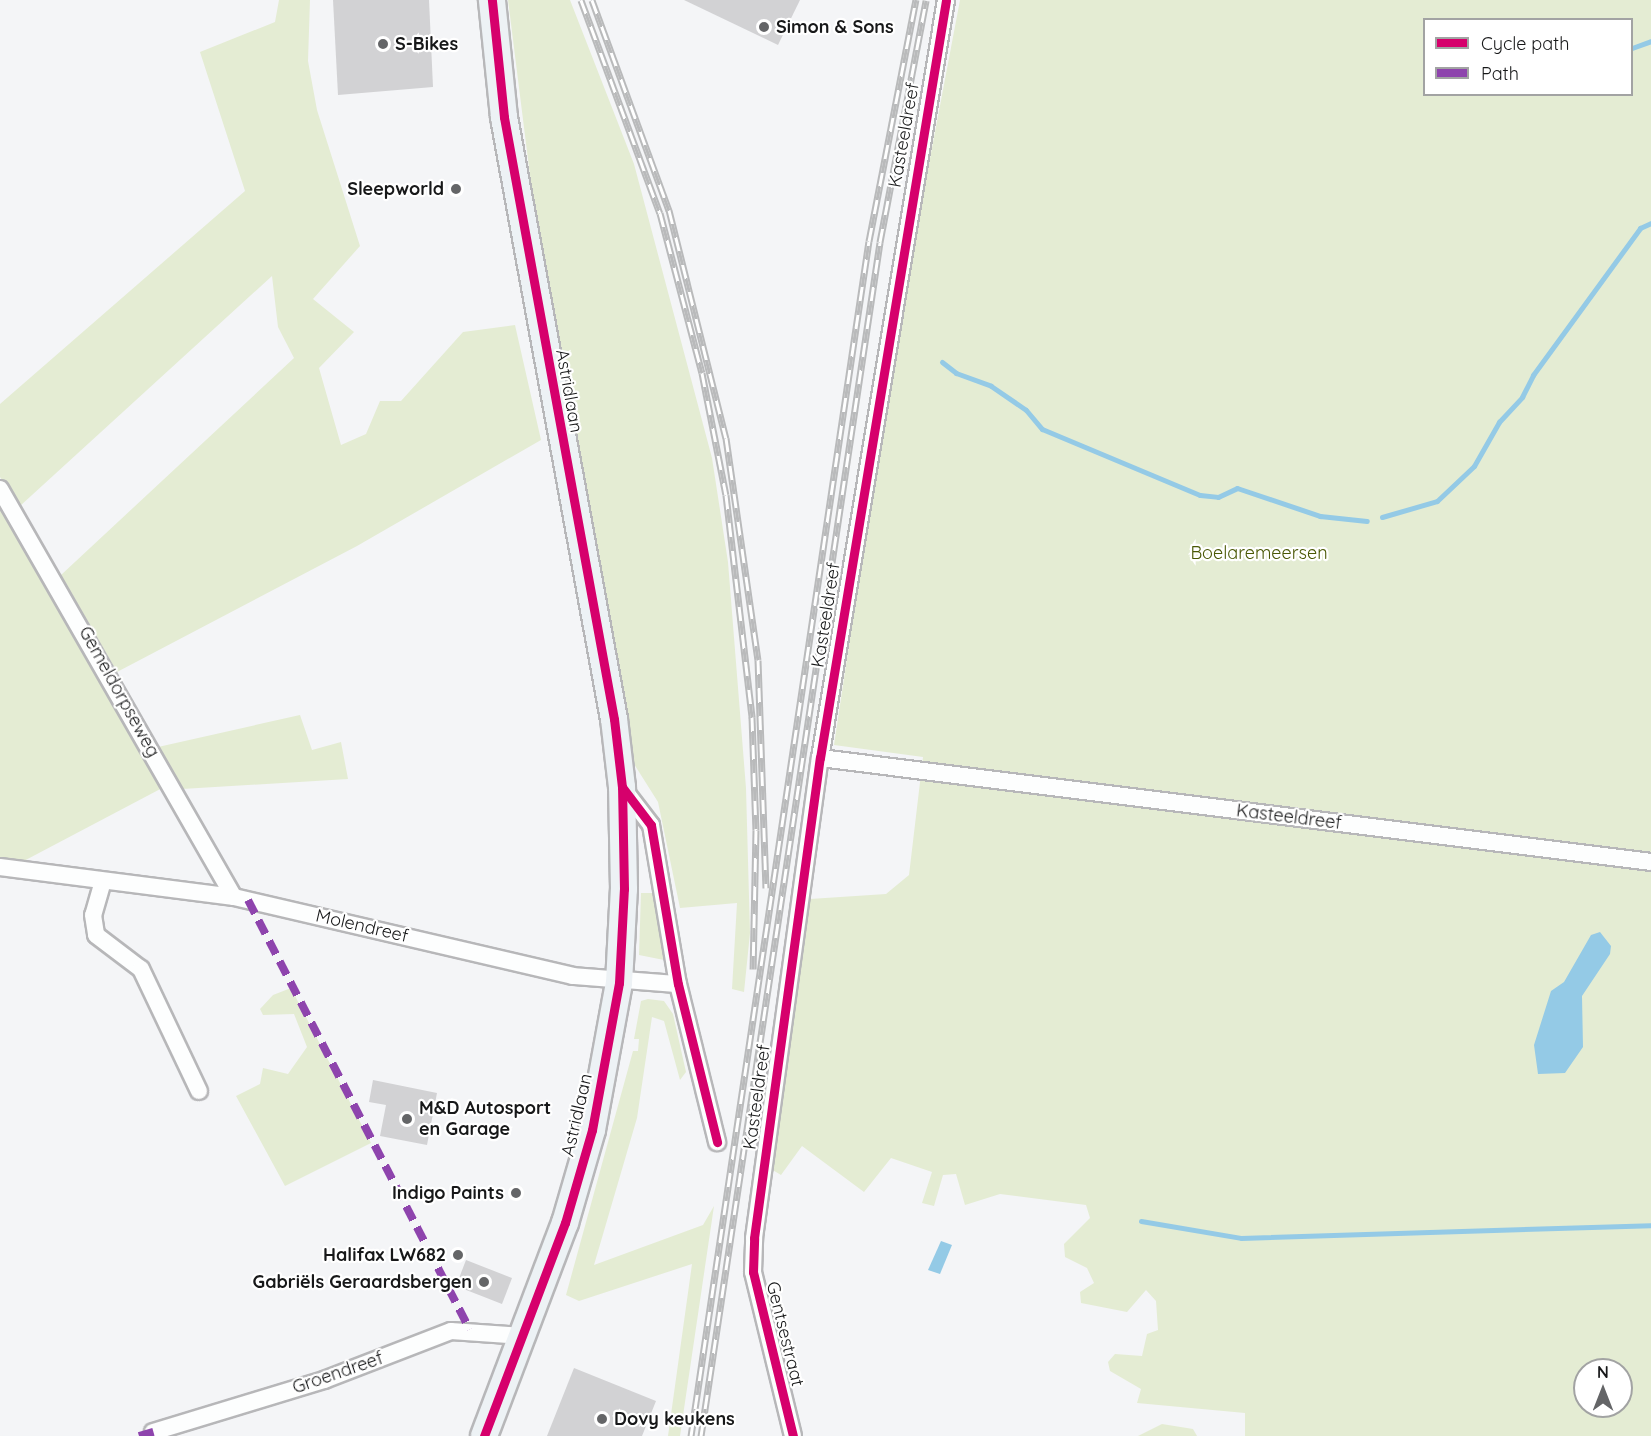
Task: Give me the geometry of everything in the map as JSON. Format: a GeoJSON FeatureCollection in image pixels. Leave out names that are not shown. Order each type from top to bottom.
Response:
{"type":"FeatureCollection","features":[{"type":"Feature","properties":{"kind":"main road","name":"Astridlaan"},"geometry":{"type":"LineString","coordinates":[[484,1436],[523,1336],[592,1131],[619,983],[622,787],[608,685],[504,117],[492,0]]}},
{"type":"Feature","properties":{"kind":"street","name":"Kasteeldreef"},"geometry":{"type":"LineString","coordinates":[[754,1238],[820,758],[946,0]]}},
{"type":"Feature","properties":{"kind":"street","name":"Gemeldorpseweg"},"geometry":{"type":"LineString","coordinates":[[0,489],[234,897]]}},
{"type":"Feature","properties":{"kind":"street","name":"Kasteeldreef"},"geometry":{"type":"LineString","coordinates":[[820,758],[1651,862]]}},
{"type":"Feature","properties":{"kind":"street","name":"Astridlaan"},"geometry":{"type":"LineString","coordinates":[[622,787],[651,825],[678,984],[717,1142]]}},
{"type":"Feature","properties":{"kind":"street","name":"Molendreef"},"geometry":{"type":"LineString","coordinates":[[0,867],[234,897],[619,983]]}},
{"type":"Feature","properties":{"kind":"street"},"geometry":{"type":"LineString","coordinates":[[103,881],[93,915],[96,935],[141,969],[199,1091]]}},
{"type":"Feature","properties":{"kind":"street"},"geometry":{"type":"LineString","coordinates":[[619,983],[678,984]]}},
{"type":"Feature","properties":{"kind":"street","name":"Gentsestraat"},"geometry":{"type":"LineString","coordinates":[[754,1238],[753,1272],[793,1436]]}},
{"type":"Feature","properties":{"kind":"street","name":"Groendreef"},"geometry":{"type":"LineString","coordinates":[[153,1432],[324,1380],[451,1331],[470,1329],[523,1336]]}},
{"type":"Feature","properties":{"kind":"green space"},"geometry":{"type":"Polygon","coordinates":[[[279,0],[310,0],[308,61],[317,110],[360,246],[313,299],[354,332],[319,368],[341,445],[366,434],[380,401],[401,401],[463,332],[515,325],[541,440],[357,546],[117,672],[61,575],[294,358],[278,327],[272,276],[20,506],[0,477],[0,404],[245,191],[200,52],[275,22],[279,0]]]}},
{"type":"Feature","properties":{"kind":"green space"},"geometry":{"type":"Polygon","coordinates":[[[508,0],[570,0],[634,164],[712,458],[728,562],[746,788],[750,933],[744,992],[732,989],[737,903],[680,908],[658,802],[634,764],[538,239],[508,0]]]}},
{"type":"Feature","properties":{"kind":"green space","name":"Boelaremeersen"},"geometry":{"type":"Polygon","coordinates":[[[960,0],[1651,0],[1651,1436],[1245,1436],[1245,1413],[1137,1403],[1141,1389],[1110,1371],[1108,1362],[1115,1354],[1142,1356],[1147,1334],[1158,1330],[1156,1301],[1146,1290],[1127,1312],[1081,1303],[1080,1292],[1094,1283],[1087,1268],[1065,1257],[1064,1244],[1090,1218],[1086,1205],[1000,1194],[965,1205],[956,1174],[943,1175],[934,1206],[922,1203],[932,1172],[891,1158],[864,1192],[802,1146],[781,1175],[771,1169],[810,899],[886,894],[909,875],[923,757],[834,745],[892,359],[960,0]]]}},
{"type":"Feature","properties":{"kind":"green space"},"geometry":{"type":"Polygon","coordinates":[[[0,504],[166,786],[20,863],[0,859],[0,504]]]}},
{"type":"Feature","properties":{"kind":"green space"},"geometry":{"type":"Polygon","coordinates":[[[300,715],[312,750],[341,742],[348,779],[182,789],[158,747],[300,715]]]}},
{"type":"Feature","properties":{"kind":"green space"},"geometry":{"type":"Polygon","coordinates":[[[641,893],[655,893],[667,955],[664,960],[639,955],[641,893]]]}},
{"type":"Feature","properties":{"kind":"green space"},"geometry":{"type":"Polygon","coordinates":[[[291,988],[371,1143],[285,1186],[236,1096],[260,1084],[263,1068],[288,1074],[307,1047],[294,1014],[263,1015],[260,1009],[273,995],[291,988]]]}},
{"type":"Feature","properties":{"kind":"green space"},"geometry":{"type":"Polygon","coordinates":[[[648,999],[664,1001],[673,1014],[686,1072],[680,1080],[664,1021],[652,1017],[637,1118],[594,1265],[703,1225],[714,1206],[680,1436],[668,1436],[692,1264],[579,1301],[566,1295],[633,1051],[638,1051],[639,1039],[634,1039],[641,1001],[648,999]]]}},
{"type":"Feature","properties":{"kind":"green space"},"geometry":{"type":"Polygon","coordinates":[[[1162,1424],[1193,1429],[1197,1436],[1138,1436],[1162,1424]]]}},
{"type":"Feature","properties":{"kind":"water"},"geometry":{"type":"Polygon","coordinates":[[[1600,932],[1611,946],[1610,954],[1582,996],[1583,1047],[1565,1073],[1538,1074],[1534,1045],[1551,991],[1564,982],[1591,935],[1600,932]]]}},
{"type":"Feature","properties":{"kind":"water"},"geometry":{"type":"Polygon","coordinates":[[[941,1241],[952,1245],[940,1274],[928,1270],[941,1241]]]}},
{"type":"Feature","properties":{"kind":"building","name":"S-Bikes"},"geometry":{"type":"Polygon","coordinates":[[[333,0],[429,0],[433,87],[338,95],[333,0]]]}},
{"type":"Feature","properties":{"kind":"building","name":"Simon & Sons"},"geometry":{"type":"Polygon","coordinates":[[[684,0],[800,0],[778,45],[684,0]]]}},
{"type":"Feature","properties":{"kind":"building","name":"M&D Autosport en Garage"},"geometry":{"type":"Polygon","coordinates":[[[373,1080],[437,1093],[427,1145],[380,1136],[386,1105],[369,1102],[373,1080]]]}},
{"type":"Feature","properties":{"kind":"building","name":"Gabriëls Geraardsbergen"},"geometry":{"type":"Polygon","coordinates":[[[466,1260],[512,1278],[502,1304],[456,1286],[466,1260]]]}},
{"type":"Feature","properties":{"kind":"building","name":"Dovy keukens"},"geometry":{"type":"Polygon","coordinates":[[[574,1368],[656,1401],[642,1436],[547,1436],[574,1368]]]}},
{"type":"Feature","properties":{"kind":"waterway"},"geometry":{"type":"LineString","coordinates":[[1633,48],[1651,41]]}},
{"type":"Feature","properties":{"kind":"waterway"},"geometry":{"type":"LineString","coordinates":[[1382,517],[1437,501],[1474,466],[1499,422],[1522,397],[1533,375],[1640,228],[1651,223]]}},
{"type":"Feature","properties":{"kind":"waterway"},"geometry":{"type":"LineString","coordinates":[[942,362],[956,373],[991,386],[1026,410],[1042,429],[1200,495],[1218,497],[1237,488],[1320,516],[1367,521]]}},
{"type":"Feature","properties":{"kind":"waterway"},"geometry":{"type":"LineString","coordinates":[[1141,1221],[1241,1238],[1651,1225]]}},
{"type":"Feature","properties":{"kind":"railway"},"geometry":{"type":"LineString","coordinates":[[581,0],[660,213],[702,373],[726,495],[752,717],[756,830],[753,969]]}},
{"type":"Feature","properties":{"kind":"railway"},"geometry":{"type":"LineString","coordinates":[[592,0],[669,210],[726,438],[758,660],[766,888]]}},
{"type":"Feature","properties":{"kind":"railway"},"geometry":{"type":"LineString","coordinates":[[691,1436],[869,241],[916,0]]}},
{"type":"Feature","properties":{"kind":"railway"},"geometry":{"type":"LineString","coordinates":[[701,1436],[880,242],[926,0]]}},
{"type":"Feature","properties":{"kind":"marked path"},"geometry":{"type":"LineString","coordinates":[[248,900],[469,1329]]}},
{"type":"Feature","properties":{"kind":"marked path"},"geometry":{"type":"LineString","coordinates":[[139,1436],[153,1432]]}},
{"type":"Feature","properties":{"kind":"cycle path"},"geometry":{"type":"LineString","coordinates":[[484,1436],[565,1223],[592,1130],[619,983],[624,889],[622,787],[614,719],[504,117],[492,0]]}},
{"type":"Feature","properties":{"kind":"cycle path"},"geometry":{"type":"LineString","coordinates":[[793,1436],[753,1272],[754,1238],[820,758],[946,0]]}},
{"type":"Feature","properties":{"kind":"cycle path"},"geometry":{"type":"LineString","coordinates":[[622,787],[651,825],[678,984],[717,1142]]}},
{"type":"Feature","properties":{"kind":"place","name":"Simon & Sons"},"geometry":{"type":"Point","coordinates":[764,27]}},
{"type":"Feature","properties":{"kind":"place","name":"S-Bikes"},"geometry":{"type":"Point","coordinates":[383,44]}},
{"type":"Feature","properties":{"kind":"place","name":"Sleepworld"},"geometry":{"type":"Point","coordinates":[456,189]}},
{"type":"Feature","properties":{"kind":"place","name":"M&D Autosport en Garage"},"geometry":{"type":"Point","coordinates":[407,1119]}},
{"type":"Feature","properties":{"kind":"place","name":"Indigo Paints"},"geometry":{"type":"Point","coordinates":[516,1193]}},
{"type":"Feature","properties":{"kind":"place","name":"Halifax LW682"},"geometry":{"type":"Point","coordinates":[458,1255]}},
{"type":"Feature","properties":{"kind":"place","name":"Gabriëls Geraardsbergen"},"geometry":{"type":"Point","coordinates":[484,1282]}},
{"type":"Feature","properties":{"kind":"place","name":"Dovy keukens"},"geometry":{"type":"Point","coordinates":[602,1419]}}]}
